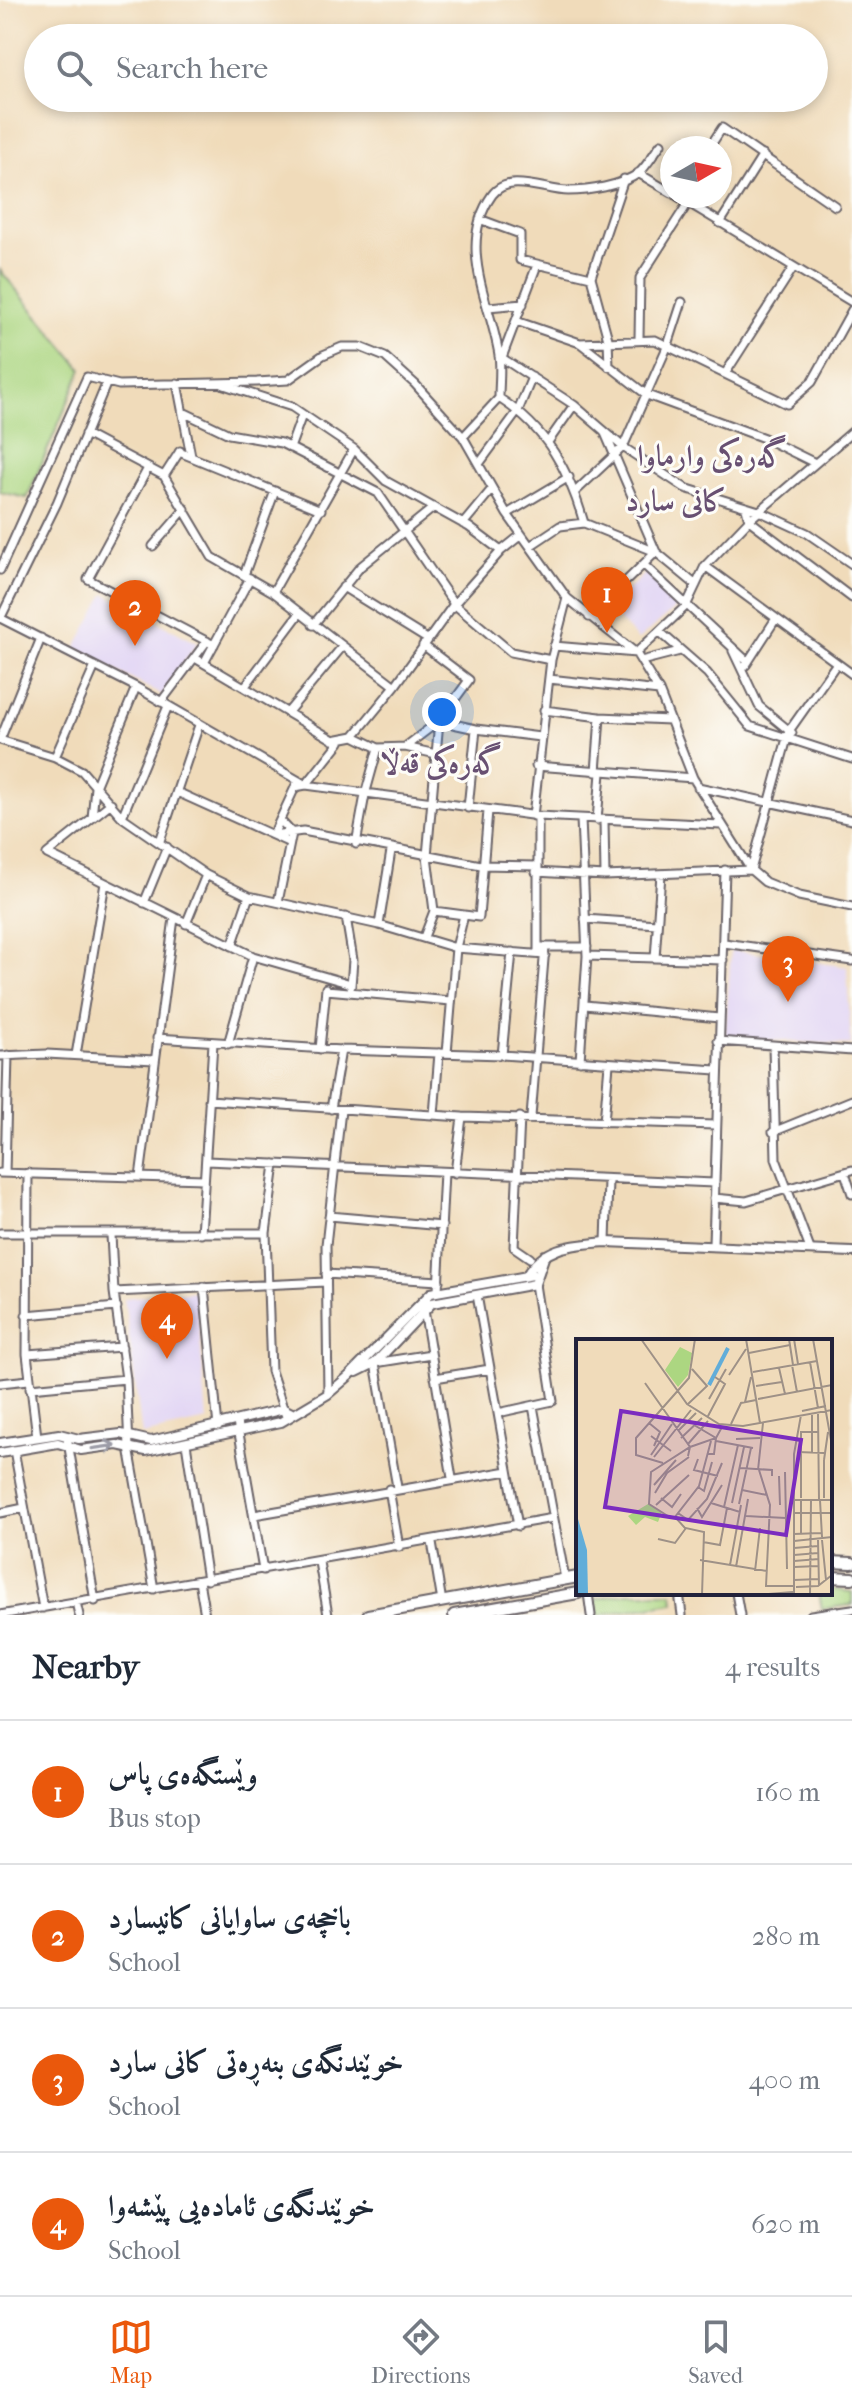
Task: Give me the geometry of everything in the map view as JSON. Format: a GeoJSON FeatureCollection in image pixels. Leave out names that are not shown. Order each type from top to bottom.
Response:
{"type":"FeatureCollection","features":[{"type":"Feature","properties":{"kind":"main road"},"geometry":{"type":"LineString","coordinates":[[832,1562],[852,1563]]}},
{"type":"Feature","properties":{"kind":"main road"},"geometry":{"type":"LineString","coordinates":[[368,1615],[576,1577]]}},
{"type":"Feature","properties":{"kind":"main road"},"geometry":{"type":"LineString","coordinates":[[832,1577],[852,1578]]}},
{"type":"Feature","properties":{"kind":"main road"},"geometry":{"type":"LineString","coordinates":[[501,1609],[504,1591]]}},
{"type":"Feature","properties":{"kind":"main road"},"geometry":{"type":"LineString","coordinates":[[454,1615],[576,1593]]}},
{"type":"Feature","properties":{"kind":"street"},"geometry":{"type":"LineString","coordinates":[[717,136],[722,128],[835,206]]}},
{"type":"Feature","properties":{"kind":"street"},"geometry":{"type":"LineString","coordinates":[[463,437],[499,398],[500,360],[476,263],[482,220],[492,195],[505,186],[582,190],[624,179],[638,173],[660,145]]}},
{"type":"Feature","properties":{"kind":"street"},"geometry":{"type":"LineString","coordinates":[[720,223],[763,155]]}},
{"type":"Feature","properties":{"kind":"street"},"geometry":{"type":"LineString","coordinates":[[638,173],[660,186]]}},
{"type":"Feature","properties":{"kind":"street"},"geometry":{"type":"LineString","coordinates":[[609,367],[608,343],[591,277],[624,179]]}},
{"type":"Feature","properties":{"kind":"street"},"geometry":{"type":"LineString","coordinates":[[639,338],[640,278],[685,208]]}},
{"type":"Feature","properties":{"kind":"street"},"geometry":{"type":"LineString","coordinates":[[696,208],[852,302]]}},
{"type":"Feature","properties":{"kind":"street"},"geometry":{"type":"LineString","coordinates":[[482,220],[520,234],[520,260],[591,277]]}},
{"type":"Feature","properties":{"kind":"street"},"geometry":{"type":"LineString","coordinates":[[500,360],[537,265]]}},
{"type":"Feature","properties":{"kind":"street"},"geometry":{"type":"LineString","coordinates":[[725,374],[793,268]]}},
{"type":"Feature","properties":{"kind":"street"},"geometry":{"type":"LineString","coordinates":[[575,492],[623,447],[668,345],[682,302]]}},
{"type":"Feature","properties":{"kind":"street"},"geometry":{"type":"LineString","coordinates":[[488,307],[523,304]]}},
{"type":"Feature","properties":{"kind":"street"},"geometry":{"type":"LineString","coordinates":[[516,321],[580,343],[639,338],[668,345],[787,404],[812,382],[852,310]]}},
{"type":"Feature","properties":{"kind":"street"},"geometry":{"type":"LineString","coordinates":[[580,343],[647,395],[764,438],[815,463]]}},
{"type":"Feature","properties":{"kind":"street"},"geometry":{"type":"LineString","coordinates":[[0,570],[87,377],[119,385],[288,380],[333,350],[360,347],[377,352],[394,364],[463,437],[507,514],[567,598],[639,657],[659,691],[693,778],[751,870],[765,882],[799,896],[852,907]]}},
{"type":"Feature","properties":{"kind":"street"},"geometry":{"type":"LineString","coordinates":[[500,360],[574,405],[623,447],[685,488],[759,511],[807,533],[852,564]]}},
{"type":"Feature","properties":{"kind":"street"},"geometry":{"type":"LineString","coordinates":[[479,464],[518,411],[532,377]]}},
{"type":"Feature","properties":{"kind":"street"},"geometry":{"type":"LineString","coordinates":[[107,382],[57,503],[1,618],[136,687],[300,784],[535,816],[721,825]]}},
{"type":"Feature","properties":{"kind":"street"},"geometry":{"type":"LineString","coordinates":[[177,383],[191,456]]}},
{"type":"Feature","properties":{"kind":"street"},"geometry":{"type":"LineString","coordinates":[[218,383],[292,407],[354,449],[386,481],[463,524],[501,551]]}},
{"type":"Feature","properties":{"kind":"street"},"geometry":{"type":"LineString","coordinates":[[499,398],[518,411],[548,442],[569,477],[584,523]]}},
{"type":"Feature","properties":{"kind":"street"},"geometry":{"type":"LineString","coordinates":[[548,442],[574,405]]}},
{"type":"Feature","properties":{"kind":"street"},"geometry":{"type":"LineString","coordinates":[[183,412],[229,434],[290,448],[378,493],[454,604],[511,652],[551,660]]}},
{"type":"Feature","properties":{"kind":"street"},"geometry":{"type":"LineString","coordinates":[[290,448],[302,415]]}},
{"type":"Feature","properties":{"kind":"street"},"geometry":{"type":"LineString","coordinates":[[604,430],[656,552]]}},
{"type":"Feature","properties":{"kind":"street"},"geometry":{"type":"LineString","coordinates":[[639,657],[686,606],[705,566],[749,520],[852,432]]}},
{"type":"Feature","properties":{"kind":"street"},"geometry":{"type":"LineString","coordinates":[[85,434],[147,470],[164,476],[212,557],[273,592],[395,686]]}},
{"type":"Feature","properties":{"kind":"street"},"geometry":{"type":"LineString","coordinates":[[164,476],[179,452],[189,447]]}},
{"type":"Feature","properties":{"kind":"street"},"geometry":{"type":"LineString","coordinates":[[273,592],[354,449]]}},
{"type":"Feature","properties":{"kind":"street"},"geometry":{"type":"LineString","coordinates":[[179,452],[321,510]]}},
{"type":"Feature","properties":{"kind":"street"},"geometry":{"type":"LineString","coordinates":[[147,470],[88,579],[211,643]]}},
{"type":"Feature","properties":{"kind":"street"},"geometry":{"type":"LineString","coordinates":[[507,514],[569,477]]}},
{"type":"Feature","properties":{"kind":"street"},"geometry":{"type":"LineString","coordinates":[[378,493],[386,481]]}},
{"type":"Feature","properties":{"kind":"street"},"geometry":{"type":"LineString","coordinates":[[463,524],[492,489]]}},
{"type":"Feature","properties":{"kind":"street"},"geometry":{"type":"LineString","coordinates":[[204,663],[211,643],[247,577],[275,491]]}},
{"type":"Feature","properties":{"kind":"street"},"geometry":{"type":"LineString","coordinates":[[313,625],[343,587],[433,508]]}},
{"type":"Feature","properties":{"kind":"street"},"geometry":{"type":"LineString","coordinates":[[746,508],[749,520],[852,598]]}},
{"type":"Feature","properties":{"kind":"street"},"geometry":{"type":"LineString","coordinates":[[153,546],[185,509]]}},
{"type":"Feature","properties":{"kind":"street"},"geometry":{"type":"LineString","coordinates":[[530,546],[560,526],[584,523],[656,552],[696,585]]}},
{"type":"Feature","properties":{"kind":"street"},"geometry":{"type":"LineString","coordinates":[[273,835],[300,784],[338,741],[354,736],[395,686],[454,604],[501,551],[521,535]]}},
{"type":"Feature","properties":{"kind":"street"},"geometry":{"type":"LineString","coordinates":[[589,617],[656,552]]}},
{"type":"Feature","properties":{"kind":"street"},"geometry":{"type":"LineString","coordinates":[[645,566],[748,662]]}},
{"type":"Feature","properties":{"kind":"street"},"geometry":{"type":"LineString","coordinates":[[705,566],[852,674]]}},
{"type":"Feature","properties":{"kind":"street"},"geometry":{"type":"LineString","coordinates":[[343,587],[425,642],[469,680],[439,721],[405,747]]}},
{"type":"Feature","properties":{"kind":"street"},"geometry":{"type":"LineString","coordinates":[[531,1117],[539,951],[536,766],[551,660],[567,598]]}},
{"type":"Feature","properties":{"kind":"street"},"geometry":{"type":"LineString","coordinates":[[246,685],[300,613]]}},
{"type":"Feature","properties":{"kind":"street"},"geometry":{"type":"LineString","coordinates":[[742,671],[775,620]]}},
{"type":"Feature","properties":{"kind":"street"},"geometry":{"type":"LineString","coordinates":[[660,632],[707,673],[750,726],[788,734]]}},
{"type":"Feature","properties":{"kind":"street"},"geometry":{"type":"LineString","coordinates":[[41,638],[0,740],[55,757],[82,771],[122,817],[206,875],[249,896],[379,925],[456,948],[723,960]]}},
{"type":"Feature","properties":{"kind":"street"},"geometry":{"type":"LineString","coordinates":[[122,817],[164,704],[195,658],[211,643]]}},
{"type":"Feature","properties":{"kind":"street"},"geometry":{"type":"LineString","coordinates":[[554,646],[639,657],[680,651]]}},
{"type":"Feature","properties":{"kind":"street"},"geometry":{"type":"LineString","coordinates":[[730,646],[761,709],[788,734],[852,759]]}},
{"type":"Feature","properties":{"kind":"street"},"geometry":{"type":"LineString","coordinates":[[288,712],[342,647]]}},
{"type":"Feature","properties":{"kind":"street"},"geometry":{"type":"LineString","coordinates":[[195,658],[338,741]]}},
{"type":"Feature","properties":{"kind":"street"},"geometry":{"type":"LineString","coordinates":[[751,870],[788,734],[837,663]]}},
{"type":"Feature","properties":{"kind":"street"},"geometry":{"type":"LineString","coordinates":[[55,757],[95,666]]}},
{"type":"Feature","properties":{"kind":"street"},"geometry":{"type":"LineString","coordinates":[[549,679],[659,691]]}},
{"type":"Feature","properties":{"kind":"street"},"geometry":{"type":"LineString","coordinates":[[92,818],[95,787],[136,687]]}},
{"type":"Feature","properties":{"kind":"street"},"geometry":{"type":"LineString","coordinates":[[544,710],[600,717],[670,720]]}},
{"type":"Feature","properties":{"kind":"street"},"geometry":{"type":"LineString","coordinates":[[600,717],[598,772],[605,876]]}},
{"type":"Feature","properties":{"kind":"street"},"geometry":{"type":"LineString","coordinates":[[439,721],[540,737]]}},
{"type":"Feature","properties":{"kind":"street"},"geometry":{"type":"LineString","coordinates":[[424,937],[434,911],[427,856],[435,804],[439,721]]}},
{"type":"Feature","properties":{"kind":"street"},"geometry":{"type":"LineString","coordinates":[[144,903],[199,725]]}},
{"type":"Feature","properties":{"kind":"street"},"geometry":{"type":"LineString","coordinates":[[468,808],[476,729]]}},
{"type":"Feature","properties":{"kind":"street"},"geometry":{"type":"LineString","coordinates":[[354,736],[378,748],[405,747],[436,754]]}},
{"type":"Feature","properties":{"kind":"street"},"geometry":{"type":"LineString","coordinates":[[356,844],[378,748]]}},
{"type":"Feature","properties":{"kind":"street"},"geometry":{"type":"LineString","coordinates":[[536,766],[693,778]]}},
{"type":"Feature","properties":{"kind":"street"},"geometry":{"type":"LineString","coordinates":[[698,787],[852,820]]}},
{"type":"Feature","properties":{"kind":"street"},"geometry":{"type":"LineString","coordinates":[[177,792],[290,843]]}},
{"type":"Feature","properties":{"kind":"street"},"geometry":{"type":"LineString","coordinates":[[111,803],[47,854],[253,956],[341,982],[451,1001]]}},
{"type":"Feature","properties":{"kind":"street"},"geometry":{"type":"LineString","coordinates":[[434,911],[479,917],[481,865],[488,811]]}},
{"type":"Feature","properties":{"kind":"street"},"geometry":{"type":"LineString","coordinates":[[580,1061],[587,952],[581,819]]}},
{"type":"Feature","properties":{"kind":"street"},"geometry":{"type":"LineString","coordinates":[[280,820],[292,833]]}},
{"type":"Feature","properties":{"kind":"street"},"geometry":{"type":"LineString","coordinates":[[273,835],[303,831],[391,851],[481,865],[582,875],[751,870]]}},
{"type":"Feature","properties":{"kind":"street"},"geometry":{"type":"LineString","coordinates":[[278,902],[292,833]]}},
{"type":"Feature","properties":{"kind":"street"},"geometry":{"type":"LineString","coordinates":[[379,925],[391,851]]}},
{"type":"Feature","properties":{"kind":"street"},"geometry":{"type":"LineString","coordinates":[[713,1244],[725,870]]}},
{"type":"Feature","properties":{"kind":"street"},"geometry":{"type":"LineString","coordinates":[[655,958],[661,874]]}},
{"type":"Feature","properties":{"kind":"street"},"geometry":{"type":"LineString","coordinates":[[186,924],[206,875]]}},
{"type":"Feature","properties":{"kind":"street"},"geometry":{"type":"LineString","coordinates":[[76,1055],[105,883]]}},
{"type":"Feature","properties":{"kind":"street"},"geometry":{"type":"LineString","coordinates":[[232,946],[249,896]]}},
{"type":"Feature","properties":{"kind":"street"},"geometry":{"type":"LineString","coordinates":[[434,1115],[456,948],[464,915]]}},
{"type":"Feature","properties":{"kind":"street"},"geometry":{"type":"LineString","coordinates":[[346,917],[353,960],[351,984]]}},
{"type":"Feature","properties":{"kind":"street"},"geometry":{"type":"LineString","coordinates":[[140,1177],[174,918]]}},
{"type":"Feature","properties":{"kind":"street"},"geometry":{"type":"LineString","coordinates":[[585,919],[657,924]]}},
{"type":"Feature","properties":{"kind":"street"},"geometry":{"type":"LineString","coordinates":[[724,943],[852,961]]}},
{"type":"Feature","properties":{"kind":"street"},"geometry":{"type":"LineString","coordinates":[[502,1055],[512,952]]}},
{"type":"Feature","properties":{"kind":"street"},"geometry":{"type":"LineString","coordinates":[[228,1044],[253,956]]}},
{"type":"Feature","properties":{"kind":"street"},"geometry":{"type":"LineString","coordinates":[[320,1049],[327,978]]}},
{"type":"Feature","properties":{"kind":"street"},"geometry":{"type":"LineString","coordinates":[[326,990],[341,982]]}},
{"type":"Feature","properties":{"kind":"street"},"geometry":{"type":"LineString","coordinates":[[326,990],[351,984]]}},
{"type":"Feature","properties":{"kind":"street"},"geometry":{"type":"LineString","coordinates":[[585,1005],[719,1018]]}},
{"type":"Feature","properties":{"kind":"street"},"geometry":{"type":"LineString","coordinates":[[157,1038],[320,1049],[502,1055],[717,1070]]}},
{"type":"Feature","properties":{"kind":"street"},"geometry":{"type":"LineString","coordinates":[[718,1041],[852,1051]]}},
{"type":"Feature","properties":{"kind":"street"},"geometry":{"type":"LineString","coordinates":[[201,1234],[213,1043]]}},
{"type":"Feature","properties":{"kind":"street"},"geometry":{"type":"LineString","coordinates":[[773,1046],[776,1159],[810,1249]]}},
{"type":"Feature","properties":{"kind":"street"},"geometry":{"type":"LineString","coordinates":[[331,1109],[341,1050]]}},
{"type":"Feature","properties":{"kind":"street"},"geometry":{"type":"LineString","coordinates":[[154,1060],[4,1055],[2,1173],[204,1179]]}},
{"type":"Feature","properties":{"kind":"street"},"geometry":{"type":"LineString","coordinates":[[604,1122],[609,1064]]}},
{"type":"Feature","properties":{"kind":"street"},"geometry":{"type":"LineString","coordinates":[[209,1100],[462,1117],[715,1125]]}},
{"type":"Feature","properties":{"kind":"street"},"geometry":{"type":"LineString","coordinates":[[773,1132],[852,1100]]}},
{"type":"Feature","properties":{"kind":"street"},"geometry":{"type":"LineString","coordinates":[[328,1394],[326,1278],[329,1216],[341,1110]]}},
{"type":"Feature","properties":{"kind":"street"},"geometry":{"type":"LineString","coordinates":[[455,1173],[462,1117]]}},
{"type":"Feature","properties":{"kind":"street"},"geometry":{"type":"LineString","coordinates":[[498,1413],[553,1401],[531,1272],[514,1247],[520,1117]]}},
{"type":"Feature","properties":{"kind":"street"},"geometry":{"type":"LineString","coordinates":[[206,1161],[714,1183]]}},
{"type":"Feature","properties":{"kind":"street"},"geometry":{"type":"LineString","coordinates":[[275,1164],[266,1233],[272,1378],[288,1414]]}},
{"type":"Feature","properties":{"kind":"street"},"geometry":{"type":"LineString","coordinates":[[438,1291],[444,1172]]}},
{"type":"Feature","properties":{"kind":"street"},"geometry":{"type":"LineString","coordinates":[[714,1198],[746,1201],[849,1172],[852,1194]]}},
{"type":"Feature","properties":{"kind":"street"},"geometry":{"type":"LineString","coordinates":[[28,1173],[27,1354],[37,1437]]}},
{"type":"Feature","properties":{"kind":"street"},"geometry":{"type":"LineString","coordinates":[[606,1242],[608,1180]]}},
{"type":"Feature","properties":{"kind":"street"},"geometry":{"type":"LineString","coordinates":[[329,1216],[442,1226]]}},
{"type":"Feature","properties":{"kind":"street"},"geometry":{"type":"LineString","coordinates":[[0,1233],[27,1236],[266,1233]]}},
{"type":"Feature","properties":{"kind":"street"},"geometry":{"type":"LineString","coordinates":[[111,1235],[114,1292],[126,1379],[129,1447],[154,1589]]}},
{"type":"Feature","properties":{"kind":"street"},"geometry":{"type":"LineString","coordinates":[[375,1363],[423,1306],[477,1295],[531,1272],[545,1253],[568,1246],[606,1242],[713,1244],[852,1252]]}},
{"type":"Feature","properties":{"kind":"street"},"geometry":{"type":"LineString","coordinates":[[0,1443],[37,1437],[67,1441],[81,1450],[117,1445],[146,1451],[288,1414],[328,1394],[438,1291],[531,1272],[545,1253]]}},
{"type":"Feature","properties":{"kind":"street"},"geometry":{"type":"LineString","coordinates":[[114,1292],[326,1278],[439,1281]]}},
{"type":"Feature","properties":{"kind":"street"},"geometry":{"type":"LineString","coordinates":[[204,1287],[218,1427]]}},
{"type":"Feature","properties":{"kind":"street"},"geometry":{"type":"LineString","coordinates":[[477,1295],[518,1526]]}},
{"type":"Feature","properties":{"kind":"street"},"geometry":{"type":"LineString","coordinates":[[423,1306],[452,1478]]}},
{"type":"Feature","properties":{"kind":"street"},"geometry":{"type":"LineString","coordinates":[[26,1315],[117,1307]]}},
{"type":"Feature","properties":{"kind":"street"},"geometry":{"type":"LineString","coordinates":[[27,1354],[122,1347]]}},
{"type":"Feature","properties":{"kind":"street"},"geometry":{"type":"LineString","coordinates":[[373,1351],[399,1547]]}},
{"type":"Feature","properties":{"kind":"street"},"geometry":{"type":"LineString","coordinates":[[349,1376],[375,1363],[431,1354]]}},
{"type":"Feature","properties":{"kind":"street"},"geometry":{"type":"LineString","coordinates":[[435,1378],[490,1369]]}},
{"type":"Feature","properties":{"kind":"street"},"geometry":{"type":"LineString","coordinates":[[0,1383],[126,1379]]}},
{"type":"Feature","properties":{"kind":"street"},"geometry":{"type":"LineString","coordinates":[[533,1406],[565,1579]]}},
{"type":"Feature","properties":{"kind":"street"},"geometry":{"type":"LineString","coordinates":[[0,1453],[83,1439],[128,1436],[145,1441],[218,1427],[238,1427]]}},
{"type":"Feature","properties":{"kind":"street"},"geometry":{"type":"LineString","coordinates":[[238,1427],[263,1570]]}},
{"type":"Feature","properties":{"kind":"street"},"geometry":{"type":"LineString","coordinates":[[67,1441],[95,1601]]}},
{"type":"Feature","properties":{"kind":"street"},"geometry":{"type":"LineString","coordinates":[[186,1443],[205,1615]]}},
{"type":"Feature","properties":{"kind":"street"},"geometry":{"type":"LineString","coordinates":[[14,1450],[43,1608]]}},
{"type":"Feature","properties":{"kind":"street"},"geometry":{"type":"LineString","coordinates":[[254,1515],[393,1488],[508,1471]]}},
{"type":"Feature","properties":{"kind":"street"},"geometry":{"type":"LineString","coordinates":[[0,1513],[24,1508]]}},
{"type":"Feature","properties":{"kind":"street"},"geometry":{"type":"LineString","coordinates":[[0,1615],[319,1562],[553,1518]]}},
{"type":"Feature","properties":{"kind":"street"},"geometry":{"type":"LineString","coordinates":[[432,1542],[442,1602]]}},
{"type":"Feature","properties":{"kind":"street"},"geometry":{"type":"LineString","coordinates":[[319,1562],[328,1615]]}},
{"type":"Feature","properties":{"kind":"street"},"geometry":{"type":"LineString","coordinates":[[588,1595],[591,1615]]}},
{"type":"Feature","properties":{"kind":"street"},"geometry":{"type":"LineString","coordinates":[[679,1595],[682,1615]]}},
{"type":"Feature","properties":{"kind":"street"},"geometry":{"type":"LineString","coordinates":[[736,1595],[740,1615]]}},
{"type":"Feature","properties":{"kind":"street"},"geometry":{"type":"LineString","coordinates":[[76,1602],[79,1615]]}},
{"type":"Feature","properties":{"kind":"street"},"geometry":{"type":"LineString","coordinates":[[811,1615],[852,1609]]}},
{"type":"Feature","properties":{"kind":"shaded area"},"geometry":{"type":"Polygon","coordinates":[[[647,572],[679,605],[638,640],[608,608],[647,572]]]}},
{"type":"Feature","properties":{"kind":"shaded area"},"geometry":{"type":"Polygon","coordinates":[[[105,594],[197,643],[162,695],[75,649],[105,594]]]}},
{"type":"Feature","properties":{"kind":"shaded area"},"geometry":{"type":"Polygon","coordinates":[[[731,950],[847,967],[851,1045],[725,1037],[731,950]]]}},
{"type":"Feature","properties":{"kind":"shaded area"},"geometry":{"type":"Polygon","coordinates":[[[196,1291],[207,1421],[142,1435],[124,1298],[196,1291]]]}},
{"type":"Feature","properties":{"kind":"green space"},"geometry":{"type":"Polygon","coordinates":[[[0,270],[82,369],[27,498],[0,492],[0,270]]]}},
{"type":"Feature","properties":{"kind":"green space"},"geometry":{"type":"Polygon","coordinates":[[[832,1589],[852,1592],[852,1605],[822,1609],[819,1595],[832,1595],[832,1589]]]}},
{"type":"Feature","properties":{"kind":"green space"},"geometry":{"type":"Polygon","coordinates":[[[617,1595],[673,1595],[674,1603],[598,1615],[596,1599],[617,1595]]]}},
{"type":"Feature","properties":{"kind":"place","name":"وێستگەەی پاس"},"geometry":{"type":"Point","coordinates":[607,633]}},
{"type":"Feature","properties":{"kind":"place","name":"باخچەی ساوایانی کانیسارد"},"geometry":{"type":"Point","coordinates":[135,646]}},
{"type":"Feature","properties":{"kind":"place","name":"خوێندنگەی بنەڕەتی کانی سارد"},"geometry":{"type":"Point","coordinates":[788,1002]}},
{"type":"Feature","properties":{"kind":"place","name":"خوێندنگەی ئامادەیی پێشەوا"},"geometry":{"type":"Point","coordinates":[167,1359]}},
{"type":"Feature","properties":{"kind":"district","name":"گەرەکی وارماوا"},"geometry":{"type":"Point","coordinates":[712,456]}},
{"type":"Feature","properties":{"kind":"district","name":"کانی سارد"},"geometry":{"type":"Point","coordinates":[676,501]}},
{"type":"Feature","properties":{"kind":"district","name":"گەرەکی قەڵا"},"geometry":{"type":"Point","coordinates":[441,763]}}]}
